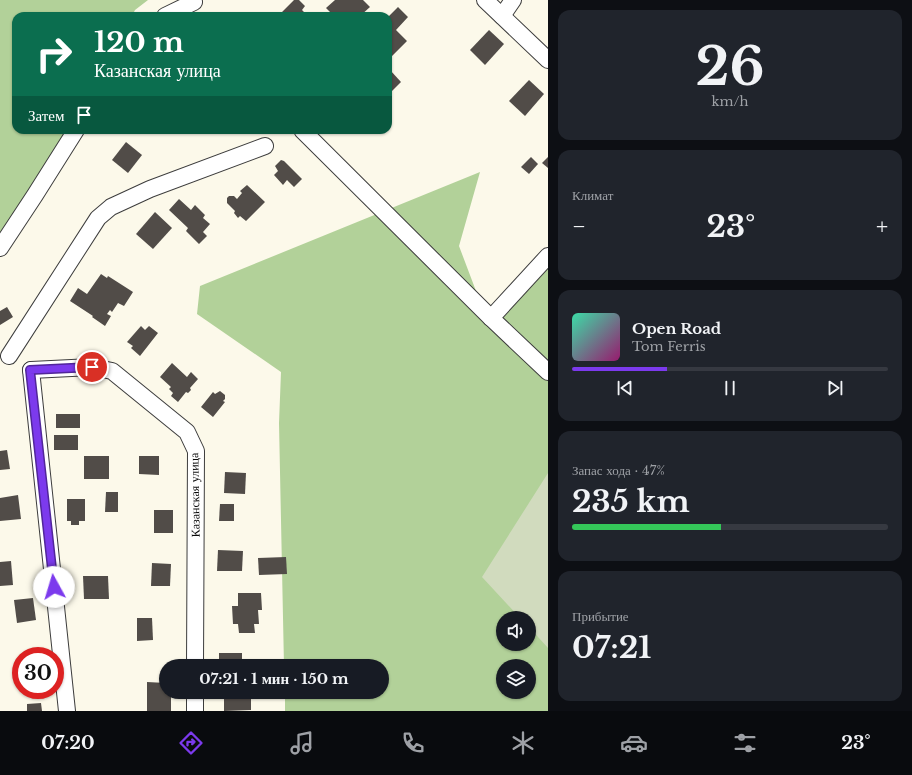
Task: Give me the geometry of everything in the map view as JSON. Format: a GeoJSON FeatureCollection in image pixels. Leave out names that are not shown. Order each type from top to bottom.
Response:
{"type":"FeatureCollection","features":[{"type":"Feature","properties":{"kind":"street"},"geometry":{"type":"LineString","coordinates":[[485,0],[548,60]]}},
{"type":"Feature","properties":{"kind":"street"},"geometry":{"type":"LineString","coordinates":[[502,16],[513,0]]}},
{"type":"Feature","properties":{"kind":"street"},"geometry":{"type":"LineString","coordinates":[[177,12],[196,6]]}},
{"type":"Feature","properties":{"kind":"street"},"geometry":{"type":"LineString","coordinates":[[0,248],[73,134]]}},
{"type":"Feature","properties":{"kind":"street"},"geometry":{"type":"LineString","coordinates":[[306,134],[491,318],[548,372]]}},
{"type":"Feature","properties":{"kind":"street"},"geometry":{"type":"LineString","coordinates":[[67,711],[30,370],[5,354],[98,218],[111,206],[150,188],[265,146]]}},
{"type":"Feature","properties":{"kind":"street"},"geometry":{"type":"LineString","coordinates":[[491,318],[548,256]]}},
{"type":"Feature","properties":{"kind":"street","name":"Казанская улица"},"geometry":{"type":"LineString","coordinates":[[30,370],[92,367],[112,371],[187,432],[196,451],[195,659]]}},
{"type":"Feature","properties":{"kind":"street"},"geometry":{"type":"LineString","coordinates":[[195,699],[195,711]]}},
{"type":"Feature","properties":{"kind":"green space"},"geometry":{"type":"Polygon","coordinates":[[[0,0],[148,0],[134,12],[12,12],[12,134],[65,134],[41,177],[0,235],[0,0]]]}},
{"type":"Feature","properties":{"kind":"green space"},"geometry":{"type":"Polygon","coordinates":[[[480,172],[459,246],[490,328],[548,255],[548,711],[285,711],[285,699],[389,699],[389,659],[284,659],[279,423],[281,372],[197,314],[200,286],[480,172]]]}},
{"type":"Feature","properties":{"kind":"green space"},"geometry":{"type":"Polygon","coordinates":[[[548,473],[548,648],[536,635],[536,611],[514,611],[482,577],[548,473]]]}},
{"type":"Feature","properties":{"kind":"building"},"geometry":{"type":"Polygon","coordinates":[[[294,0],[299,0],[305,6],[302,10],[304,12],[282,12],[294,0]]]}},
{"type":"Feature","properties":{"kind":"building"},"geometry":{"type":"Polygon","coordinates":[[[335,0],[363,0],[370,7],[364,12],[330,12],[326,8],[335,0]]]}},
{"type":"Feature","properties":{"kind":"building"},"geometry":{"type":"Polygon","coordinates":[[[398,7],[408,17],[396,30],[407,41],[392,56],[392,13],[398,7]]]}},
{"type":"Feature","properties":{"kind":"building"},"geometry":{"type":"Polygon","coordinates":[[[489,30],[504,44],[485,65],[470,50],[489,30]]]}},
{"type":"Feature","properties":{"kind":"building"},"geometry":{"type":"Polygon","coordinates":[[[392,72],[401,82],[392,91],[392,72]]]}},
{"type":"Feature","properties":{"kind":"building"},"geometry":{"type":"Polygon","coordinates":[[[529,80],[544,94],[525,116],[509,101],[529,80]]]}},
{"type":"Feature","properties":{"kind":"building"},"geometry":{"type":"Polygon","coordinates":[[[126,142],[142,155],[128,173],[112,160],[126,142]]]}},
{"type":"Feature","properties":{"kind":"building"},"geometry":{"type":"Polygon","coordinates":[[[531,157],[538,164],[529,174],[521,167],[531,157]]]}},
{"type":"Feature","properties":{"kind":"building"},"geometry":{"type":"Polygon","coordinates":[[[548,157],[548,168],[542,163],[548,157]]]}},
{"type":"Feature","properties":{"kind":"building"},"geometry":{"type":"Polygon","coordinates":[[[281,160],[284,161],[302,179],[294,187],[287,180],[283,185],[274,175],[278,171],[275,166],[281,160]]]}},
{"type":"Feature","properties":{"kind":"building"},"geometry":{"type":"Polygon","coordinates":[[[247,185],[265,202],[246,221],[240,216],[238,218],[234,213],[235,211],[227,203],[227,198],[229,196],[234,196],[237,199],[242,193],[240,191],[247,185]]]}},
{"type":"Feature","properties":{"kind":"building"},"geometry":{"type":"Polygon","coordinates":[[[179,199],[191,210],[195,205],[205,215],[203,218],[210,224],[203,232],[207,236],[199,244],[186,231],[188,228],[169,210],[179,199]]]}},
{"type":"Feature","properties":{"kind":"building"},"geometry":{"type":"Polygon","coordinates":[[[155,212],[172,228],[153,249],[136,234],[155,212]]]}},
{"type":"Feature","properties":{"kind":"building"},"geometry":{"type":"Polygon","coordinates":[[[101,274],[107,278],[108,276],[133,292],[124,306],[118,303],[112,312],[110,310],[107,314],[111,316],[105,326],[70,301],[78,288],[87,294],[101,274]]]}},
{"type":"Feature","properties":{"kind":"building"},"geometry":{"type":"Polygon","coordinates":[[[7,307],[13,317],[0,325],[0,311],[7,307]]]}},
{"type":"Feature","properties":{"kind":"building"},"geometry":{"type":"Polygon","coordinates":[[[141,326],[145,330],[149,326],[158,333],[140,356],[131,348],[133,346],[127,342],[141,326]]]}},
{"type":"Feature","properties":{"kind":"building"},"geometry":{"type":"Polygon","coordinates":[[[172,363],[187,377],[191,372],[198,379],[190,388],[191,390],[188,393],[186,392],[178,402],[171,396],[173,393],[169,389],[171,387],[160,377],[172,363]]]}},
{"type":"Feature","properties":{"kind":"building"},"geometry":{"type":"Polygon","coordinates":[[[220,391],[225,395],[225,399],[223,401],[225,402],[213,417],[201,407],[213,392],[215,394],[220,391]]]}},
{"type":"Feature","properties":{"kind":"building"},"geometry":{"type":"Polygon","coordinates":[[[56,414],[80,414],[80,428],[56,428],[56,414]]]}},
{"type":"Feature","properties":{"kind":"building"},"geometry":{"type":"Polygon","coordinates":[[[54,435],[78,435],[78,450],[54,450],[54,435]]]}},
{"type":"Feature","properties":{"kind":"building"},"geometry":{"type":"Polygon","coordinates":[[[7,450],[10,469],[0,470],[0,451],[7,450]]]}},
{"type":"Feature","properties":{"kind":"building"},"geometry":{"type":"Polygon","coordinates":[[[84,456],[109,456],[109,479],[84,479],[84,456]]]}},
{"type":"Feature","properties":{"kind":"building"},"geometry":{"type":"Polygon","coordinates":[[[139,456],[159,456],[159,475],[139,474],[139,456]]]}},
{"type":"Feature","properties":{"kind":"building"},"geometry":{"type":"Polygon","coordinates":[[[225,472],[246,473],[245,494],[224,493],[225,472]]]}},
{"type":"Feature","properties":{"kind":"building"},"geometry":{"type":"Polygon","coordinates":[[[106,492],[118,492],[118,512],[105,512],[106,492]]]}},
{"type":"Feature","properties":{"kind":"building"},"geometry":{"type":"Polygon","coordinates":[[[18,495],[21,519],[0,521],[0,498],[18,495]]]}},
{"type":"Feature","properties":{"kind":"building"},"geometry":{"type":"Polygon","coordinates":[[[67,499],[85,499],[85,521],[79,521],[79,525],[71,525],[71,521],[67,521],[67,499]]]}},
{"type":"Feature","properties":{"kind":"building"},"geometry":{"type":"Polygon","coordinates":[[[220,504],[234,504],[234,521],[219,521],[220,504]]]}},
{"type":"Feature","properties":{"kind":"building"},"geometry":{"type":"Polygon","coordinates":[[[154,510],[173,510],[173,533],[154,533],[154,510]]]}},
{"type":"Feature","properties":{"kind":"building"},"geometry":{"type":"Polygon","coordinates":[[[218,550],[243,551],[242,571],[217,571],[218,550]]]}},
{"type":"Feature","properties":{"kind":"building"},"geometry":{"type":"Polygon","coordinates":[[[286,557],[287,574],[259,575],[258,558],[286,557]]]}},
{"type":"Feature","properties":{"kind":"building"},"geometry":{"type":"Polygon","coordinates":[[[11,561],[13,585],[0,586],[0,562],[11,561]]]}},
{"type":"Feature","properties":{"kind":"building"},"geometry":{"type":"Polygon","coordinates":[[[152,563],[171,564],[170,586],[151,586],[152,563]]]}},
{"type":"Feature","properties":{"kind":"building"},"geometry":{"type":"Polygon","coordinates":[[[83,576],[108,576],[109,599],[84,599],[83,576]]]}},
{"type":"Feature","properties":{"kind":"building"},"geometry":{"type":"Polygon","coordinates":[[[238,593],[261,593],[262,610],[258,610],[259,624],[254,624],[255,633],[239,633],[238,624],[233,624],[232,606],[238,606],[238,593]]]}},
{"type":"Feature","properties":{"kind":"building"},"geometry":{"type":"Polygon","coordinates":[[[33,598],[36,620],[17,623],[14,600],[33,598]]]}},
{"type":"Feature","properties":{"kind":"building"},"geometry":{"type":"Polygon","coordinates":[[[137,618],[152,618],[153,640],[137,641],[137,618]]]}},
{"type":"Feature","properties":{"kind":"building"},"geometry":{"type":"Polygon","coordinates":[[[219,653],[242,653],[242,659],[219,659],[219,653]]]}},
{"type":"Feature","properties":{"kind":"building"},"geometry":{"type":"Polygon","coordinates":[[[147,682],[159,683],[159,699],[171,699],[171,711],[147,711],[147,682]]]}},
{"type":"Feature","properties":{"kind":"building"},"geometry":{"type":"Polygon","coordinates":[[[224,699],[251,699],[251,710],[224,711],[224,699]]]}},
{"type":"Feature","properties":{"kind":"building"},"geometry":{"type":"Polygon","coordinates":[[[41,703],[42,711],[27,711],[27,704],[41,703]]]}},
{"type":"Feature","properties":{"kind":"route"},"geometry":{"type":"LineString","coordinates":[[54,587],[30,370],[92,367]]}}]}
